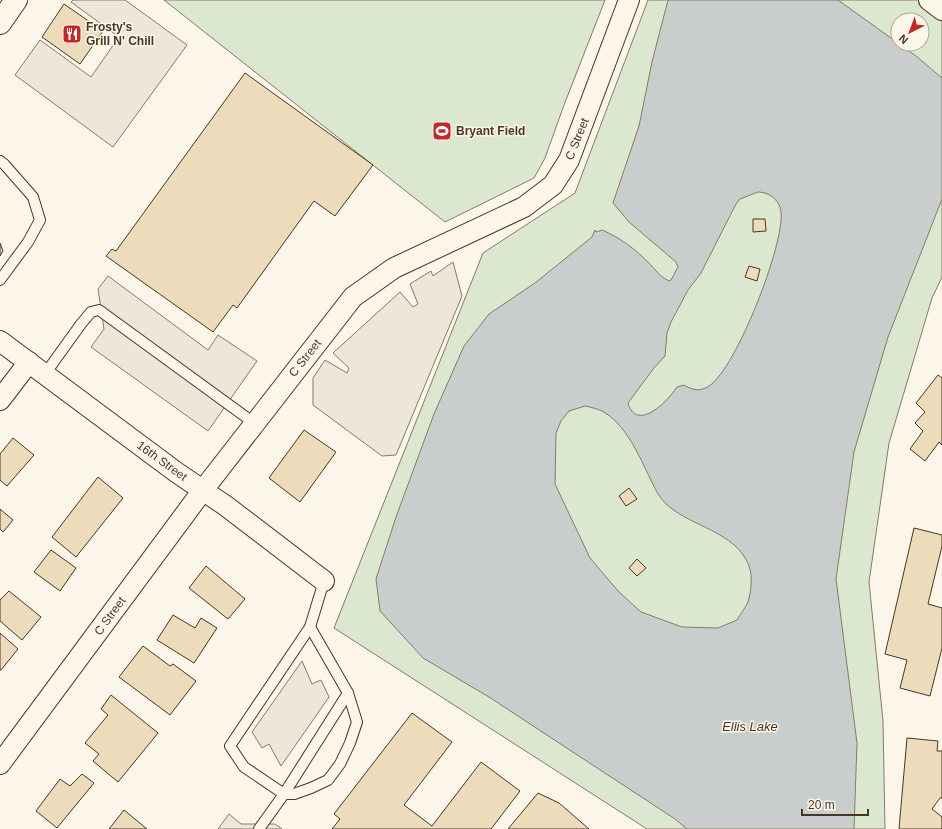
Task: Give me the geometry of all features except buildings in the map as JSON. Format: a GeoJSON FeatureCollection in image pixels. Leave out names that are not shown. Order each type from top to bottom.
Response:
{"type":"FeatureCollection","features":[{"type":"Feature","properties":{"kind":"highway"},"geometry":{"type":"LineString","coordinates":[[0,23],[16,0]]}},
{"type":"Feature","properties":{"kind":"street","name":"C Street"},"geometry":{"type":"LineString","coordinates":[[0,764],[203,490],[353,297],[394,268],[524,207],[553,185],[569,160],[630,0]]}},
{"type":"Feature","properties":{"kind":"street"},"geometry":{"type":"LineString","coordinates":[[928,0],[942,10]]}},
{"type":"Feature","properties":{"kind":"street","name":"16th Street"},"geometry":{"type":"LineString","coordinates":[[0,341],[176,472],[226,506],[324,581]]}},
{"type":"Feature","properties":{"kind":"street"},"geometry":{"type":"LineString","coordinates":[[0,400],[29,362]]}},
{"type":"Feature","properties":{"kind":"lane"},"geometry":{"type":"LineString","coordinates":[[0,161],[33,197],[40,220],[28,242],[0,280]]}},
{"type":"Feature","properties":{"kind":"lane"},"geometry":{"type":"LineString","coordinates":[[46,374],[81,324],[91,312],[99,310],[254,423]]}},
{"type":"Feature","properties":{"kind":"lane"},"geometry":{"type":"LineString","coordinates":[[310,628],[348,693],[357,722],[350,743],[340,764],[328,780],[294,794],[284,794],[244,767],[230,746],[310,628],[324,581]]}},
{"type":"Feature","properties":{"kind":"lane"},"geometry":{"type":"LineString","coordinates":[[258,829],[284,794],[348,693]]}},
{"type":"Feature","properties":{"kind":"green space","name":"Bryant Field"},"geometry":{"type":"Polygon","coordinates":[[[164,0],[605,0],[545,158],[534,178],[445,222],[164,0]]]}},
{"type":"Feature","properties":{"kind":"green space","name":"Ellis Lake"},"geometry":{"type":"Polygon","coordinates":[[[648,0],[942,0],[942,277],[932,298],[889,443],[869,582],[883,721],[885,829],[647,829],[334,628],[483,253],[575,193],[648,0]]]}},
{"type":"Feature","properties":{"kind":"shaded area"},"geometry":{"type":"Polygon","coordinates":[[[73,0],[125,0],[187,45],[113,147],[15,75],[40,40],[91,77],[119,37],[71,2],[73,0]]]}},
{"type":"Feature","properties":{"kind":"shaded area"},"geometry":{"type":"Polygon","coordinates":[[[453,262],[462,296],[396,455],[382,456],[313,405],[313,378],[325,360],[347,373],[349,368],[333,353],[400,292],[413,307],[418,304],[410,284],[431,271],[433,276],[453,262]]]}},
{"type":"Feature","properties":{"kind":"shaded area"},"geometry":{"type":"Polygon","coordinates":[[[108,276],[208,350],[218,335],[257,361],[208,431],[91,347],[104,329],[98,289],[108,276]]]}},
{"type":"Feature","properties":{"kind":"shaded area"},"geometry":{"type":"Polygon","coordinates":[[[302,661],[312,684],[321,680],[329,697],[281,766],[269,744],[262,748],[252,732],[302,661]]]}},
{"type":"Feature","properties":{"kind":"shaded area"},"geometry":{"type":"Polygon","coordinates":[[[229,814],[241,824],[275,824],[282,829],[218,829],[229,814]]]}},
{"type":"Feature","properties":{"kind":"water","name":"Ellis Lake"},"geometry":{"type":"Polygon","coordinates":[[[668,0],[838,0],[890,37],[890,52],[910,52],[942,78],[942,199],[888,337],[854,452],[836,579],[857,743],[854,829],[687,829],[675,819],[489,697],[423,658],[380,611],[376,579],[396,517],[434,414],[464,346],[489,314],[535,283],[592,237],[595,230],[596,232],[602,230],[615,236],[643,257],[660,275],[669,281],[678,267],[676,262],[629,222],[613,203],[639,126],[652,62],[668,0]],[[758,192],[740,199],[736,204],[701,273],[688,290],[671,322],[667,333],[665,356],[654,368],[628,403],[632,412],[638,415],[645,415],[652,412],[667,400],[677,387],[684,385],[699,390],[706,388],[720,375],[732,356],[745,332],[757,304],[775,250],[780,228],[781,212],[779,204],[770,195],[758,192]],[[585,406],[569,411],[561,421],[556,433],[555,484],[590,558],[618,591],[641,612],[682,627],[718,628],[737,620],[748,602],[751,584],[749,566],[743,554],[723,537],[675,511],[665,503],[657,492],[629,438],[610,416],[594,408],[585,406]]]}},
{"type":"Feature","properties":{"kind":"place","name":"Frosty's Grill N' Chill"},"geometry":{"type":"Point","coordinates":[72,34]}},
{"type":"Feature","properties":{"kind":"place","name":"Bryant Field"},"geometry":{"type":"Point","coordinates":[442,131]}}]}
